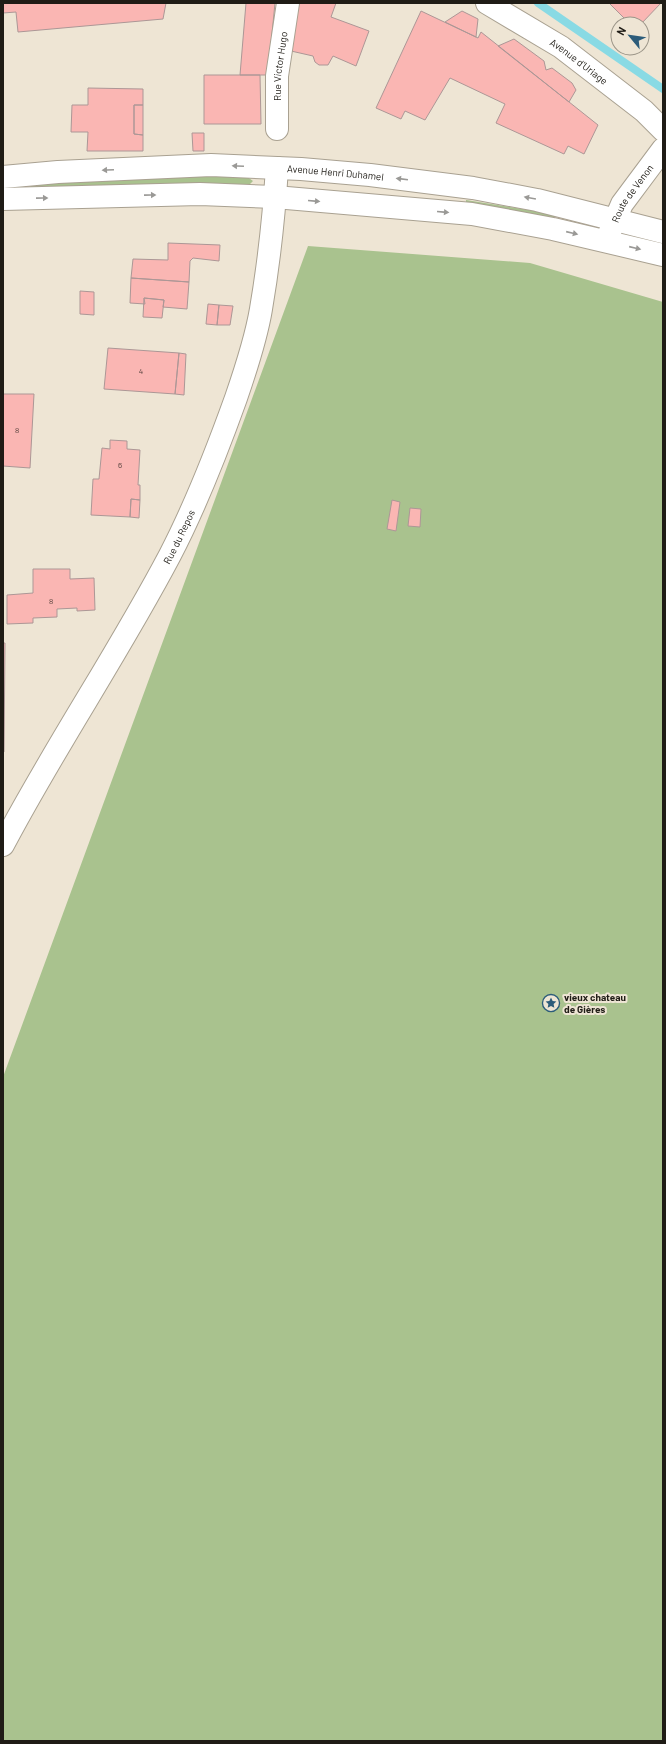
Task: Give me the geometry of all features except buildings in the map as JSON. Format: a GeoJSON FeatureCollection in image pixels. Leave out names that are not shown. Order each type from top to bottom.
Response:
{"type":"FeatureCollection","features":[{"type":"Feature","properties":{"kind":"main road","name":"Rue Victor Hugo"},"geometry":{"type":"LineString","coordinates":[[277,129],[277,76],[288,3]]}},
{"type":"Feature","properties":{"kind":"main road","name":"Avenue d'Uriage"},"geometry":{"type":"LineString","coordinates":[[487,3],[561,47],[644,111],[663,130]]}},
{"type":"Feature","properties":{"kind":"main road","name":"Route de Venon"},"geometry":{"type":"LineString","coordinates":[[606,241],[614,220],[630,192],[663,149]]}},
{"type":"Feature","properties":{"kind":"main road","name":"Avenue Henri Duhamel"},"geometry":{"type":"LineString","coordinates":[[3,177],[58,172],[211,165],[301,169],[370,175],[466,187],[537,200],[663,233]]}},
{"type":"Feature","properties":{"kind":"main road","name":"Rue du Repos"},"geometry":{"type":"LineString","coordinates":[[3,845],[30,792],[133,624],[171,554],[212,462],[244,373],[261,310],[275,197],[277,168]]}},
{"type":"Feature","properties":{"kind":"main road"},"geometry":{"type":"LineString","coordinates":[[3,199],[200,194],[275,197],[472,214],[553,229],[663,255]]}},
{"type":"Feature","properties":{"kind":"green space"},"geometry":{"type":"Polygon","coordinates":[[[246,176],[253,181],[248,186],[31,188],[29,182],[77,177],[246,176]]]}},
{"type":"Feature","properties":{"kind":"green space"},"geometry":{"type":"Polygon","coordinates":[[[466,200],[554,214],[555,222],[466,205],[466,200]]]}},
{"type":"Feature","properties":{"kind":"green space"},"geometry":{"type":"Polygon","coordinates":[[[308,246],[530,263],[663,302],[663,1741],[3,1741],[3,1077],[308,246]]]}},
{"type":"Feature","properties":{"kind":"waterway"},"geometry":{"type":"LineString","coordinates":[[538,3],[663,89]]}},
{"type":"Feature","properties":{"kind":"place","name":"vieux chateau de Gières"},"geometry":{"type":"Point","coordinates":[551,1003]}}]}
